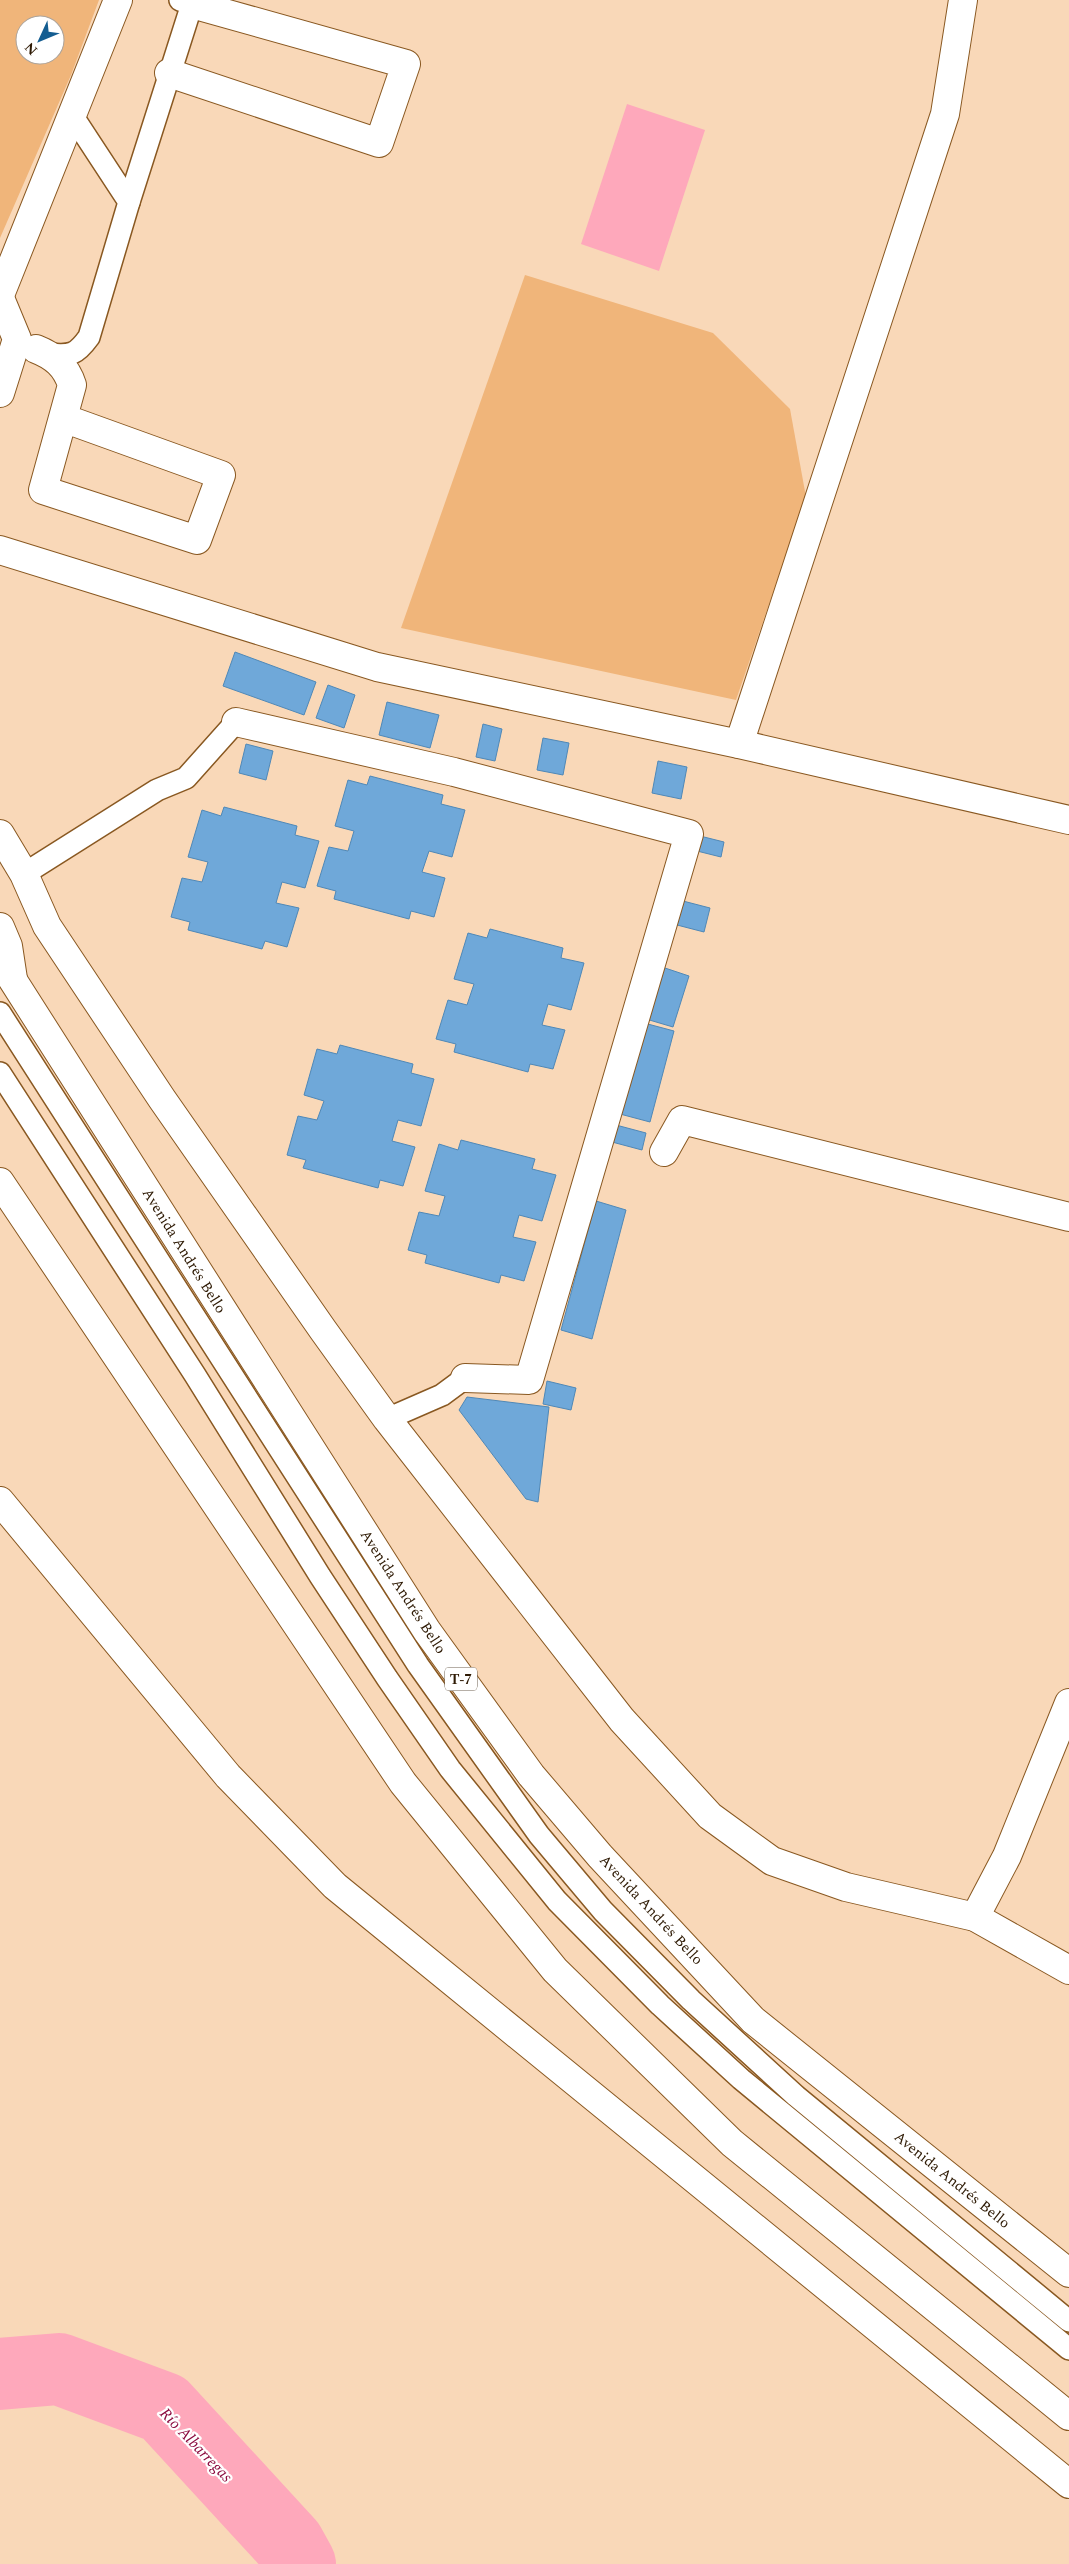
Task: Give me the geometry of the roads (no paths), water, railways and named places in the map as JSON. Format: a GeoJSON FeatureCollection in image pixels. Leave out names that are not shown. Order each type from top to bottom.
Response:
{"type":"FeatureCollection","features":[{"type":"Feature","properties":{"kind":"main road"},"geometry":{"type":"LineString","coordinates":[[63,418],[220,475],[196,540],[43,490],[72,384],[68,371],[32,354],[17,339],[0,296],[118,0]]}},
{"type":"Feature","properties":{"kind":"main road"},"geometry":{"type":"LineString","coordinates":[[739,744],[945,114],[963,0]]}},
{"type":"Feature","properties":{"kind":"main road"},"geometry":{"type":"LineString","coordinates":[[169,73],[379,143],[406,64],[186,2]]}},
{"type":"Feature","properties":{"kind":"main road"},"geometry":{"type":"LineString","coordinates":[[0,393],[32,354]]}},
{"type":"Feature","properties":{"kind":"main road"},"geometry":{"type":"LineString","coordinates":[[0,550],[377,667],[739,744],[1069,820]]}},
{"type":"Feature","properties":{"kind":"main road"},"geometry":{"type":"LineString","coordinates":[[236,722],[454,772],[688,834],[529,1380],[465,1378]]}},
{"type":"Feature","properties":{"kind":"main road"},"geometry":{"type":"LineString","coordinates":[[0,834],[24,874],[47,926],[173,1115],[387,1419],[622,1720],[710,1816],[772,1861],[846,1887],[975,1916],[1069,1970]]}},
{"type":"Feature","properties":{"kind":"main road"},"geometry":{"type":"LineString","coordinates":[[0,926],[8,946],[6,969]]}},
{"type":"Feature","properties":{"kind":"main road","name":"Avenida Andrés Bello"},"geometry":{"type":"LineString","coordinates":[[6,969],[427,1631],[531,1775],[600,1856],[753,2020],[1069,2273]]}},
{"type":"Feature","properties":{"kind":"main road"},"geometry":{"type":"LineString","coordinates":[[664,1152],[682,1120],[1069,1217]]}},
{"type":"Feature","properties":{"kind":"main road"},"geometry":{"type":"LineString","coordinates":[[0,1182],[403,1783],[556,1970],[732,2143],[1069,2416]]}},
{"type":"Feature","properties":{"kind":"main road"},"geometry":{"type":"LineString","coordinates":[[0,1501],[228,1776],[335,1886],[1069,2484]]}},
{"type":"Feature","properties":{"kind":"main road"},"geometry":{"type":"LineString","coordinates":[[975,1916],[1007,1856],[1069,1703]]}},
{"type":"Feature","properties":{"kind":"lane"},"geometry":{"type":"LineString","coordinates":[[32,354],[70,354],[80,351],[88,336],[169,73],[186,2]]}},
{"type":"Feature","properties":{"kind":"lane"},"geometry":{"type":"LineString","coordinates":[[72,115],[129,202]]}},
{"type":"Feature","properties":{"kind":"lane"},"geometry":{"type":"LineString","coordinates":[[24,874],[157,790],[186,778],[236,722]]}},
{"type":"Feature","properties":{"kind":"lane"},"geometry":{"type":"LineString","coordinates":[[0,1013],[418,1665],[539,1835],[603,1911],[705,2013],[803,2102],[1069,2320]]}},
{"type":"Feature","properties":{"kind":"lane"},"geometry":{"type":"LineString","coordinates":[[0,1073],[195,1375],[320,1576],[387,1678],[450,1769],[557,1901],[660,2005],[742,2079],[1069,2349]]}},
{"type":"Feature","properties":{"kind":"lane"},"geometry":{"type":"LineString","coordinates":[[387,1419],[442,1395],[465,1378]]}},
{"type":"Feature","properties":{"kind":"waterway","name":"Río Albarregas"},"geometry":{"type":"LineString","coordinates":[[0,2374],[59,2369],[164,2408],[289,2544],[300,2564]]}}]}
